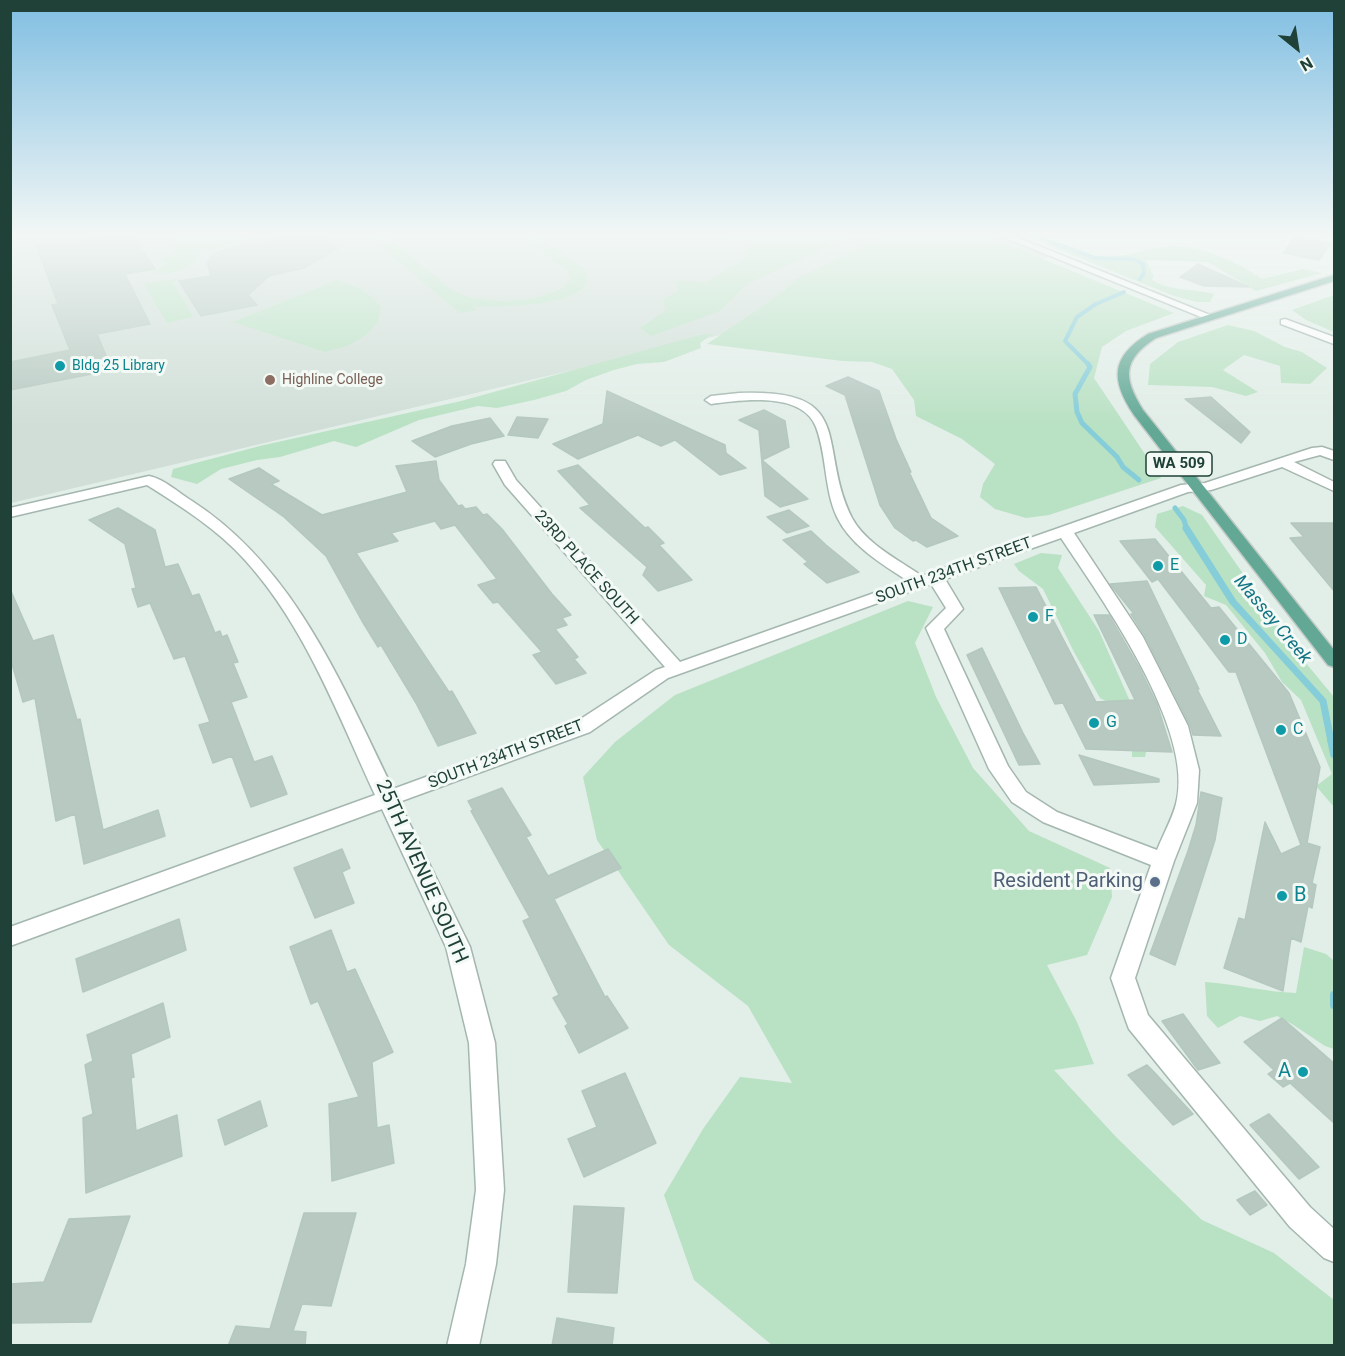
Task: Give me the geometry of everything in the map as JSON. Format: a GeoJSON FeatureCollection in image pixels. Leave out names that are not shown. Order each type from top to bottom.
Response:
{"type":"FeatureCollection","features":[{"type":"Feature","properties":{"kind":"main road","name":"WA 509"},"geometry":{"type":"LineString","coordinates":[[1267,299],[1162,332],[1144,341],[1130,350],[1123,367],[1123,380],[1130,400],[1335,661]]}},
{"type":"Feature","properties":{"kind":"street"},"geometry":{"type":"LineString","coordinates":[[1165,299],[1210,317]]}},
{"type":"Feature","properties":{"kind":"street"},"geometry":{"type":"LineString","coordinates":[[1286,322],[1335,341]]}},
{"type":"Feature","properties":{"kind":"street"},"geometry":{"type":"LineString","coordinates":[[711,400],[766,396],[796,403],[810,411],[821,424],[845,519],[879,553],[928,580],[955,609],[935,628],[999,768],[1019,797],[1050,817],[1163,861]]}},
{"type":"Feature","properties":{"kind":"street","name":"SOUTH 234TH STREET"},"geometry":{"type":"LineString","coordinates":[[10,937],[583,727],[662,674],[1186,488],[1206,487],[1312,452],[1328,453]]}},
{"type":"Feature","properties":{"kind":"street"},"geometry":{"type":"LineString","coordinates":[[1283,462],[1335,487]]}},
{"type":"Feature","properties":{"kind":"street","name":"23RD PLACE SOUTH"},"geometry":{"type":"LineString","coordinates":[[500,464],[510,482],[677,669]]}},
{"type":"Feature","properties":{"kind":"street","name":"25TH AVENUE SOUTH"},"geometry":{"type":"LineString","coordinates":[[10,513],[149,480],[209,518],[262,569],[326,671],[458,947],[482,1042],[490,1190],[482,1264],[463,1346]]}},
{"type":"Feature","properties":{"kind":"street"},"geometry":{"type":"LineString","coordinates":[[1064,530],[1118,609],[1179,726],[1189,770],[1187,802],[1163,861],[1123,978],[1138,1022],[1300,1217],[1335,1248]]}},
{"type":"Feature","properties":{"kind":"shaded area"},"geometry":{"type":"Polygon","coordinates":[[[10,299],[871,299],[11,503],[10,299]]]}},
{"type":"Feature","properties":{"kind":"green space"},"geometry":{"type":"Polygon","coordinates":[[[153,299],[183,299],[193,317],[167,323],[153,299]]]}},
{"type":"Feature","properties":{"kind":"green space"},"geometry":{"type":"Polygon","coordinates":[[[289,299],[374,299],[381,307],[378,322],[366,335],[347,346],[325,352],[233,322],[289,299]]]}},
{"type":"Feature","properties":{"kind":"green space"},"geometry":{"type":"Polygon","coordinates":[[[444,299],[559,299],[523,305],[473,306],[477,310],[460,313],[444,299]]]}},
{"type":"Feature","properties":{"kind":"green space"},"geometry":{"type":"Polygon","coordinates":[[[732,299],[720,311],[651,336],[640,328],[666,310],[663,300],[732,299]]]}},
{"type":"Feature","properties":{"kind":"green space"},"geometry":{"type":"Polygon","coordinates":[[[773,299],[1141,299],[1174,313],[1126,331],[1102,347],[1094,378],[1161,478],[1049,515],[1026,518],[995,509],[980,497],[983,484],[995,464],[962,439],[916,416],[914,400],[892,369],[872,362],[842,361],[707,344],[773,299]]]}},
{"type":"Feature","properties":{"kind":"green space"},"geometry":{"type":"Polygon","coordinates":[[[1187,299],[1211,299],[1210,302],[1187,299]]]}},
{"type":"Feature","properties":{"kind":"green space"},"geometry":{"type":"Polygon","coordinates":[[[1322,299],[1334,299],[1334,332],[1306,320],[1292,310],[1322,299]]]}},
{"type":"Feature","properties":{"kind":"green space"},"geometry":{"type":"Polygon","coordinates":[[[1228,325],[1254,331],[1285,347],[1302,352],[1327,368],[1310,384],[1281,383],[1280,366],[1244,355],[1223,370],[1258,392],[1246,396],[1212,387],[1148,385],[1150,364],[1178,342],[1228,325]]]}},
{"type":"Feature","properties":{"kind":"green space"},"geometry":{"type":"Polygon","coordinates":[[[713,334],[700,343],[701,348],[664,362],[637,364],[614,370],[586,380],[566,391],[534,400],[497,408],[478,406],[419,420],[356,447],[334,441],[280,457],[221,469],[197,484],[171,477],[173,469],[260,446],[461,401],[700,335],[713,334]]]}},
{"type":"Feature","properties":{"kind":"green space"},"geometry":{"type":"Polygon","coordinates":[[[1183,506],[1202,515],[1305,662],[1334,697],[1334,807],[1316,786],[1332,774],[1301,700],[1282,682],[1265,653],[1226,605],[1204,596],[1206,585],[1155,527],[1157,514],[1183,506]]]}},
{"type":"Feature","properties":{"kind":"green space"},"geometry":{"type":"Polygon","coordinates":[[[1041,553],[1062,555],[1058,568],[1099,631],[1148,742],[1145,757],[1132,757],[1132,742],[1115,706],[1100,698],[1043,589],[1019,571],[1014,564],[1041,553]]]}},
{"type":"Feature","properties":{"kind":"green space"},"geometry":{"type":"Polygon","coordinates":[[[908,601],[933,607],[915,643],[936,697],[973,768],[1029,831],[1110,868],[1112,897],[1087,955],[1047,965],[1077,1022],[1094,1064],[1054,1070],[1117,1138],[1202,1220],[1274,1253],[1334,1300],[1334,1345],[773,1346],[694,1280],[664,1195],[703,1129],[740,1077],[792,1083],[748,1006],[669,945],[597,840],[583,777],[615,742],[675,695],[908,601]]]}},
{"type":"Feature","properties":{"kind":"green space"},"geometry":{"type":"Polygon","coordinates":[[[1304,947],[1326,954],[1334,961],[1334,1049],[1325,1046],[1277,1016],[1260,1021],[1240,1016],[1218,1028],[1207,1016],[1205,982],[1296,993],[1304,947]]]}},
{"type":"Feature","properties":{"kind":"building"},"geometry":{"type":"Polygon","coordinates":[[[56,299],[138,299],[150,324],[97,334],[112,370],[10,390],[10,362],[70,350],[52,305],[58,304],[56,299]]]}},
{"type":"Feature","properties":{"kind":"building"},"geometry":{"type":"Polygon","coordinates":[[[190,299],[252,299],[257,305],[201,316],[190,299]]]}},
{"type":"Feature","properties":{"kind":"building"},"geometry":{"type":"Polygon","coordinates":[[[848,377],[879,391],[896,439],[911,472],[909,472],[931,518],[958,536],[927,547],[916,540],[913,541],[895,528],[880,505],[845,395],[826,386],[848,377]]]}},
{"type":"Feature","properties":{"kind":"building"},"geometry":{"type":"Polygon","coordinates":[[[607,391],[725,445],[726,453],[746,468],[720,475],[675,440],[661,446],[638,435],[578,459],[553,444],[603,424],[607,391]]]}},
{"type":"Feature","properties":{"kind":"building"},"geometry":{"type":"Polygon","coordinates":[[[1211,397],[1250,432],[1241,443],[1185,399],[1211,397]]]}},
{"type":"Feature","properties":{"kind":"building"},"geometry":{"type":"Polygon","coordinates":[[[764,410],[785,421],[789,447],[762,460],[808,499],[780,507],[765,496],[759,430],[739,420],[764,410]]]}},
{"type":"Feature","properties":{"kind":"building"},"geometry":{"type":"Polygon","coordinates":[[[517,417],[548,419],[538,438],[508,435],[517,417]]]}},
{"type":"Feature","properties":{"kind":"building"},"geometry":{"type":"Polygon","coordinates":[[[490,418],[504,436],[471,444],[435,457],[412,441],[452,426],[490,418]]]}},
{"type":"Feature","properties":{"kind":"building"},"geometry":{"type":"Polygon","coordinates":[[[436,461],[439,480],[458,506],[462,505],[465,509],[476,507],[483,515],[487,514],[502,529],[571,615],[562,618],[567,625],[555,629],[578,657],[574,659],[586,673],[556,684],[533,655],[542,652],[498,602],[493,603],[478,585],[497,579],[455,525],[441,529],[435,521],[391,533],[398,541],[356,553],[449,692],[452,691],[476,733],[438,746],[416,703],[381,645],[378,647],[362,621],[326,556],[284,517],[229,479],[259,468],[279,481],[271,484],[322,515],[407,492],[396,466],[436,461]]]}},
{"type":"Feature","properties":{"kind":"building"},"geometry":{"type":"Polygon","coordinates":[[[578,465],[664,543],[659,545],[692,580],[658,591],[643,575],[647,567],[580,508],[590,505],[558,471],[578,465]]]}},
{"type":"Feature","properties":{"kind":"building"},"geometry":{"type":"Polygon","coordinates":[[[118,508],[155,530],[165,567],[178,564],[192,596],[199,594],[215,633],[220,631],[222,637],[227,635],[238,662],[233,663],[247,697],[231,702],[254,762],[272,756],[287,794],[251,807],[232,756],[213,763],[199,725],[210,722],[185,656],[174,659],[150,603],[138,607],[132,589],[136,588],[125,544],[89,520],[118,508]]]}},
{"type":"Feature","properties":{"kind":"building"},"geometry":{"type":"Polygon","coordinates":[[[789,510],[809,526],[787,533],[767,517],[789,510]]]}},
{"type":"Feature","properties":{"kind":"building"},"geometry":{"type":"Polygon","coordinates":[[[1291,523],[1335,523],[1335,592],[1290,538],[1304,537],[1291,523]]]}},
{"type":"Feature","properties":{"kind":"building"},"geometry":{"type":"Polygon","coordinates":[[[811,531],[859,572],[827,583],[804,564],[808,562],[783,540],[811,531]]]}},
{"type":"Feature","properties":{"kind":"building"},"geometry":{"type":"Polygon","coordinates":[[[1155,539],[1211,608],[1219,607],[1289,693],[1320,767],[1307,843],[1320,847],[1312,883],[1316,885],[1312,908],[1308,906],[1301,942],[1291,938],[1283,991],[1224,968],[1239,918],[1245,920],[1265,822],[1281,854],[1301,845],[1236,672],[1229,672],[1158,579],[1152,582],[1120,541],[1155,539]]]}},
{"type":"Feature","properties":{"kind":"building"},"geometry":{"type":"Polygon","coordinates":[[[1147,581],[1221,736],[1193,735],[1145,636],[1131,614],[1134,614],[1110,584],[1147,581]]]}},
{"type":"Feature","properties":{"kind":"building"},"geometry":{"type":"Polygon","coordinates":[[[1036,587],[1096,702],[1135,700],[1094,615],[1109,615],[1157,704],[1172,752],[1086,749],[1063,703],[1055,704],[999,588],[1036,587]]]}},
{"type":"Feature","properties":{"kind":"building"},"geometry":{"type":"Polygon","coordinates":[[[10,589],[33,641],[53,635],[77,720],[80,719],[103,830],[158,810],[165,836],[84,864],[75,814],[56,821],[35,698],[23,702],[10,657],[10,589]]]}},
{"type":"Feature","properties":{"kind":"building"},"geometry":{"type":"Polygon","coordinates":[[[982,648],[1040,764],[1019,765],[967,655],[982,648]]]}},
{"type":"Feature","properties":{"kind":"building"},"geometry":{"type":"Polygon","coordinates":[[[1079,755],[1159,779],[1159,782],[1094,785],[1079,755]]]}},
{"type":"Feature","properties":{"kind":"building"},"geometry":{"type":"Polygon","coordinates":[[[502,788],[531,835],[526,837],[548,876],[608,849],[621,868],[554,899],[605,997],[607,996],[628,1028],[579,1053],[565,1026],[568,1024],[553,998],[559,995],[523,921],[530,918],[471,811],[473,810],[468,801],[502,788]]]}},
{"type":"Feature","properties":{"kind":"building"},"geometry":{"type":"Polygon","coordinates":[[[1201,792],[1222,798],[1215,840],[1175,965],[1150,954],[1188,851],[1196,825],[1201,792]]]}},
{"type":"Feature","properties":{"kind":"building"},"geometry":{"type":"Polygon","coordinates":[[[342,849],[350,868],[342,872],[354,903],[315,918],[294,868],[342,849]]]}},
{"type":"Feature","properties":{"kind":"building"},"geometry":{"type":"Polygon","coordinates":[[[179,919],[186,950],[83,992],[76,959],[179,919]]]}},
{"type":"Feature","properties":{"kind":"building"},"geometry":{"type":"Polygon","coordinates":[[[331,930],[347,972],[355,969],[393,1052],[372,1062],[377,1128],[389,1125],[394,1163],[332,1181],[329,1104],[359,1097],[318,1001],[311,1004],[290,947],[331,930]]]}},
{"type":"Feature","properties":{"kind":"building"},"geometry":{"type":"Polygon","coordinates":[[[163,1003],[170,1037],[131,1054],[136,1131],[177,1115],[182,1156],[86,1193],[83,1118],[93,1114],[85,1065],[93,1061],[87,1035],[163,1003]]]}},
{"type":"Feature","properties":{"kind":"building"},"geometry":{"type":"Polygon","coordinates":[[[1183,1014],[1220,1063],[1198,1070],[1162,1021],[1183,1014]]]}},
{"type":"Feature","properties":{"kind":"building","name":"A"},"geometry":{"type":"Polygon","coordinates":[[[1282,1018],[1335,1064],[1335,1124],[1290,1083],[1283,1087],[1268,1074],[1274,1070],[1244,1042],[1282,1018]]]}},
{"type":"Feature","properties":{"kind":"building"},"geometry":{"type":"Polygon","coordinates":[[[1147,1065],[1193,1114],[1173,1125],[1128,1075],[1147,1065]]]}},
{"type":"Feature","properties":{"kind":"building"},"geometry":{"type":"Polygon","coordinates":[[[625,1073],[656,1143],[584,1177],[568,1139],[597,1127],[582,1091],[625,1073]]]}},
{"type":"Feature","properties":{"kind":"building"},"geometry":{"type":"Polygon","coordinates":[[[260,1101],[267,1126],[225,1145],[218,1120],[260,1101]]]}},
{"type":"Feature","properties":{"kind":"building"},"geometry":{"type":"Polygon","coordinates":[[[1269,1114],[1319,1167],[1299,1179],[1250,1125],[1269,1114]]]}},
{"type":"Feature","properties":{"kind":"building"},"geometry":{"type":"Polygon","coordinates":[[[1255,1191],[1267,1205],[1250,1215],[1237,1200],[1255,1191]]]}},
{"type":"Feature","properties":{"kind":"building"},"geometry":{"type":"Polygon","coordinates":[[[574,1206],[624,1208],[617,1293],[568,1292],[574,1206]]]}},
{"type":"Feature","properties":{"kind":"building"},"geometry":{"type":"Polygon","coordinates":[[[304,1213],[356,1213],[331,1306],[302,1304],[293,1331],[306,1332],[305,1346],[228,1346],[236,1326],[270,1329],[304,1213]]]}},
{"type":"Feature","properties":{"kind":"building"},"geometry":{"type":"Polygon","coordinates":[[[130,1216],[91,1322],[10,1323],[10,1284],[44,1282],[69,1219],[130,1216]]]}},
{"type":"Feature","properties":{"kind":"building"},"geometry":{"type":"Polygon","coordinates":[[[557,1318],[614,1328],[612,1346],[552,1346],[557,1318]]]}},
{"type":"Feature","properties":{"kind":"waterway","name":"Massey Creek"},"geometry":{"type":"LineString","coordinates":[[1088,364],[1065,341],[1077,317],[1107,299]]}},
{"type":"Feature","properties":{"kind":"waterway","name":"Massey Creek"},"geometry":{"type":"LineString","coordinates":[[1088,364],[1090,367],[1075,394],[1077,412],[1082,423],[1117,457],[1123,467],[1139,480]]}},
{"type":"Feature","properties":{"kind":"waterway","name":"Massey Creek"},"geometry":{"type":"LineString","coordinates":[[1175,508],[1184,520],[1187,529]]}},
{"type":"Feature","properties":{"kind":"waterway","name":"Massey Creek"},"geometry":{"type":"LineString","coordinates":[[1187,529],[1233,602],[1323,701],[1331,741]]}},
{"type":"Feature","properties":{"kind":"waterway","name":"Massey Creek"},"geometry":{"type":"LineString","coordinates":[[1331,739],[1334,754]]}},
{"type":"Feature","properties":{"kind":"waterway","name":"Massey Creek"},"geometry":{"type":"LineString","coordinates":[[1334,995],[1334,1005]]}},
{"type":"Feature","properties":{"kind":"place","name":"Bldg 25 Library"},"geometry":{"type":"Point","coordinates":[60,366]}},
{"type":"Feature","properties":{"kind":"place","name":"Highline College"},"geometry":{"type":"Point","coordinates":[270,380]}},
{"type":"Feature","properties":{"kind":"place","name":"E"},"geometry":{"type":"Point","coordinates":[1158,566]}},
{"type":"Feature","properties":{"kind":"place","name":"F"},"geometry":{"type":"Point","coordinates":[1033,617]}},
{"type":"Feature","properties":{"kind":"place","name":"D"},"geometry":{"type":"Point","coordinates":[1225,640]}},
{"type":"Feature","properties":{"kind":"place","name":"G"},"geometry":{"type":"Point","coordinates":[1094,723]}},
{"type":"Feature","properties":{"kind":"place","name":"C"},"geometry":{"type":"Point","coordinates":[1281,730]}},
{"type":"Feature","properties":{"kind":"place","name":"Resident Parking"},"geometry":{"type":"Point","coordinates":[1155,882]}},
{"type":"Feature","properties":{"kind":"place","name":"B"},"geometry":{"type":"Point","coordinates":[1282,896]}},
{"type":"Feature","properties":{"kind":"place","name":"A"},"geometry":{"type":"Point","coordinates":[1303,1072]}}]}
